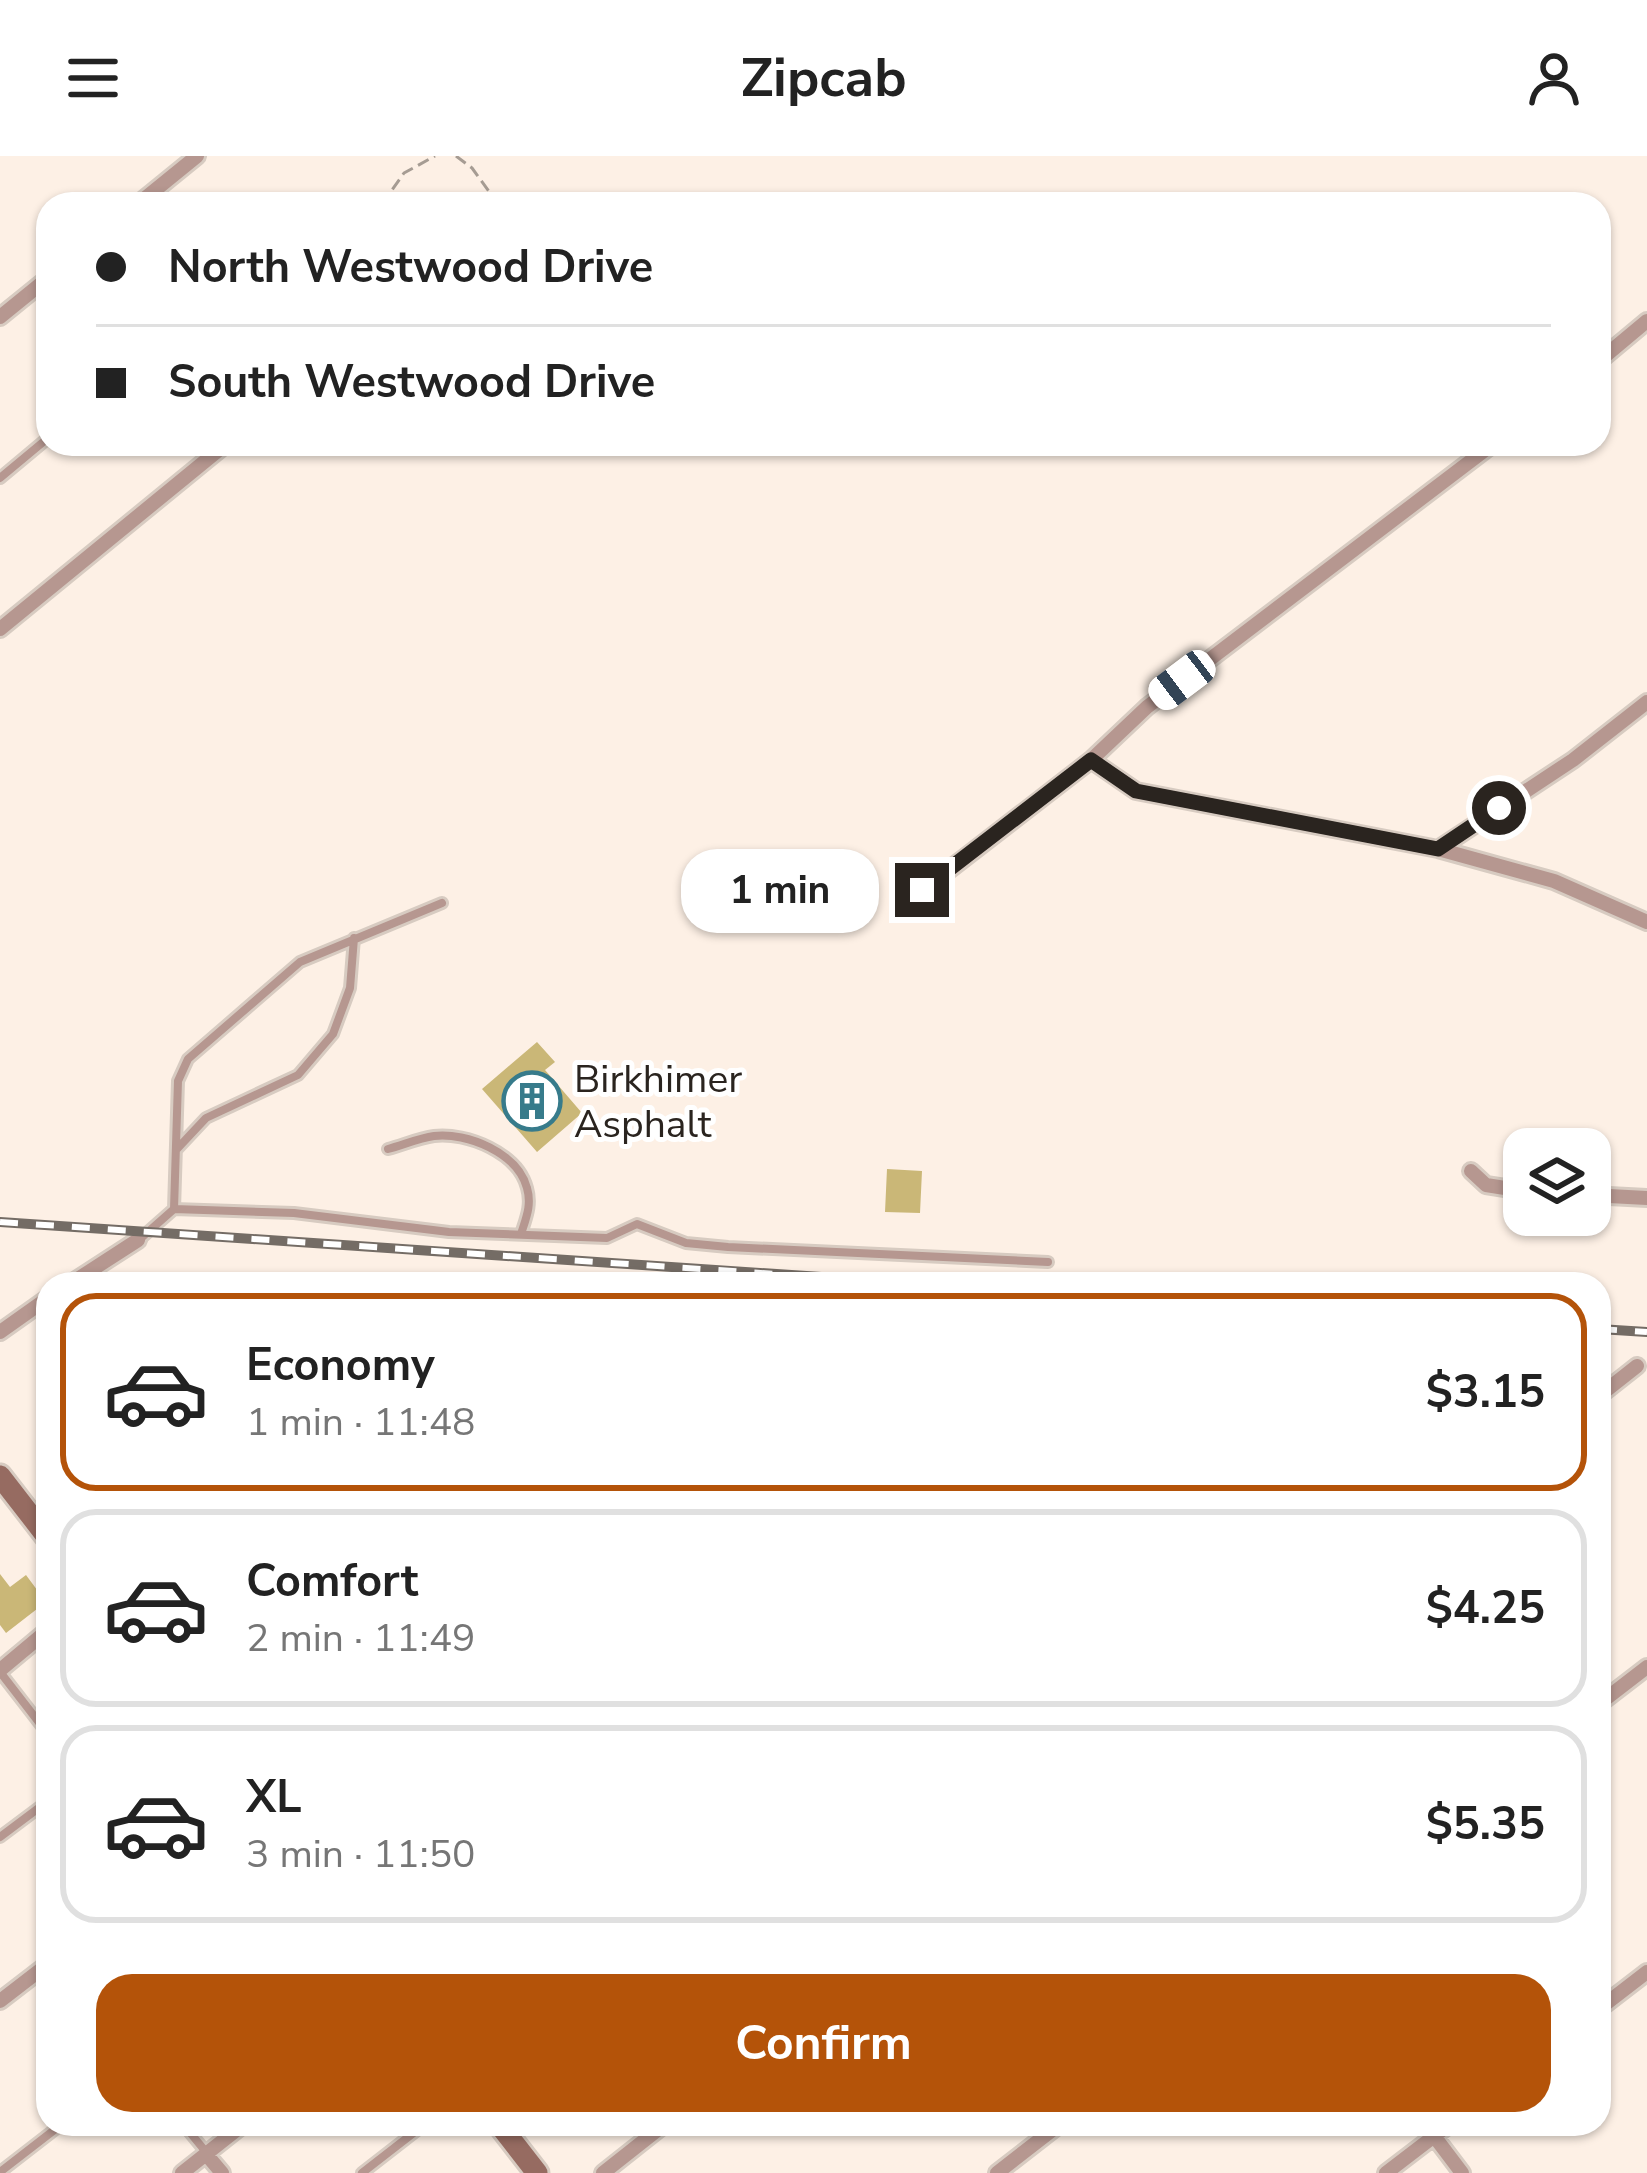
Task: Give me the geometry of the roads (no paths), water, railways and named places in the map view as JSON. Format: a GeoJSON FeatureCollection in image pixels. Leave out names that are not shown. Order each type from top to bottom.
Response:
{"type":"FeatureCollection","features":[{"type":"Feature","properties":{"kind":"main road"},"geometry":{"type":"LineString","coordinates":[[4,1489],[36,1525]]}},
{"type":"Feature","properties":{"kind":"main road"},"geometry":{"type":"LineString","coordinates":[[508,2136],[537,2173]]}},
{"type":"Feature","properties":{"kind":"street"},"geometry":{"type":"LineString","coordinates":[[153,192],[197,156]]}},
{"type":"Feature","properties":{"kind":"street"},"geometry":{"type":"LineString","coordinates":[[0,317],[36,288]]}},
{"type":"Feature","properties":{"kind":"street"},"geometry":{"type":"LineString","coordinates":[[1611,351],[1647,321]]}},
{"type":"Feature","properties":{"kind":"street"},"geometry":{"type":"LineString","coordinates":[[0,629],[211,456]]}},
{"type":"Feature","properties":{"kind":"street"},"geometry":{"type":"LineString","coordinates":[[922,890],[1091,760],[1147,707],[1477,456]]}},
{"type":"Feature","properties":{"kind":"street"},"geometry":{"type":"LineString","coordinates":[[1438,849],[1573,760],[1647,702]]}},
{"type":"Feature","properties":{"kind":"street"},"geometry":{"type":"LineString","coordinates":[[1091,760],[1136,791],[1438,849],[1554,881],[1647,922]]}},
{"type":"Feature","properties":{"kind":"street"},"geometry":{"type":"LineString","coordinates":[[1471,1171],[1486,1185],[1503,1188]]}},
{"type":"Feature","properties":{"kind":"street"},"geometry":{"type":"LineString","coordinates":[[1611,1196],[1647,1198]]}},
{"type":"Feature","properties":{"kind":"street"},"geometry":{"type":"LineString","coordinates":[[89,1272],[138,1240]]}},
{"type":"Feature","properties":{"kind":"street"},"geometry":{"type":"LineString","coordinates":[[0,1332],[36,1306]]}},
{"type":"Feature","properties":{"kind":"street"},"geometry":{"type":"LineString","coordinates":[[1611,1387],[1642,1365]]}},
{"type":"Feature","properties":{"kind":"street"},"geometry":{"type":"LineString","coordinates":[[0,1671],[36,1640]]}},
{"type":"Feature","properties":{"kind":"street"},"geometry":{"type":"LineString","coordinates":[[1611,1694],[1647,1666]]}},
{"type":"Feature","properties":{"kind":"street"},"geometry":{"type":"LineString","coordinates":[[1611,2000],[1647,1972]]}},
{"type":"Feature","properties":{"kind":"street"},"geometry":{"type":"LineString","coordinates":[[0,2001],[36,1973]]}},
{"type":"Feature","properties":{"kind":"street"},"geometry":{"type":"LineString","coordinates":[[182,2173],[229,2136]]}},
{"type":"Feature","properties":{"kind":"street"},"geometry":{"type":"LineString","coordinates":[[602,2173],[650,2136]]}},
{"type":"Feature","properties":{"kind":"street"},"geometry":{"type":"LineString","coordinates":[[997,2173],[1045,2136]]}},
{"type":"Feature","properties":{"kind":"street"},"geometry":{"type":"LineString","coordinates":[[1386,2173],[1423,2136]]}},
{"type":"Feature","properties":{"kind":"street"},"geometry":{"type":"LineString","coordinates":[[1434,2136],[1462,2173]]}},
{"type":"Feature","properties":{"kind":"street"},"geometry":{"type":"LineString","coordinates":[[206,2154],[222,2173]]}},
{"type":"Feature","properties":{"kind":"lane"},"geometry":{"type":"LineString","coordinates":[[0,478],[36,448]]}},
{"type":"Feature","properties":{"kind":"lane"},"geometry":{"type":"LineString","coordinates":[[174,1209],[178,1081],[188,1059],[300,962],[442,904]]}},
{"type":"Feature","properties":{"kind":"lane"},"geometry":{"type":"LineString","coordinates":[[174,1152],[206,1118],[298,1075],[333,1034],[350,988],[354,938]]}},
{"type":"Feature","properties":{"kind":"lane"},"geometry":{"type":"LineString","coordinates":[[388,1149],[435,1136],[472,1138],[501,1155],[526,1182],[530,1205],[521,1234]]}},
{"type":"Feature","properties":{"kind":"lane"},"geometry":{"type":"LineString","coordinates":[[138,1240],[174,1209],[294,1213],[449,1232],[607,1238],[637,1224],[686,1243],[707,1245],[1048,1262]]}},
{"type":"Feature","properties":{"kind":"lane"},"geometry":{"type":"LineString","coordinates":[[0,1671],[36,1718]]}},
{"type":"Feature","properties":{"kind":"lane"},"geometry":{"type":"LineString","coordinates":[[0,1837],[36,1810]]}},
{"type":"Feature","properties":{"kind":"lane"},"geometry":{"type":"LineString","coordinates":[[0,2172],[46,2136]]}},
{"type":"Feature","properties":{"kind":"lane"},"geometry":{"type":"LineString","coordinates":[[192,2136],[206,2154]]}},
{"type":"Feature","properties":{"kind":"lane"},"geometry":{"type":"LineString","coordinates":[[362,2173],[410,2136]]}},
{"type":"Feature","properties":{"kind":"railway"},"geometry":{"type":"LineString","coordinates":[[0,1222],[747,1272]]}},
{"type":"Feature","properties":{"kind":"railway"},"geometry":{"type":"LineString","coordinates":[[1611,1330],[1647,1332]]}},
{"type":"Feature","properties":{"kind":"place","name":"Birkhimer Asphalt"},"geometry":{"type":"Point","coordinates":[532,1101]}}]}
